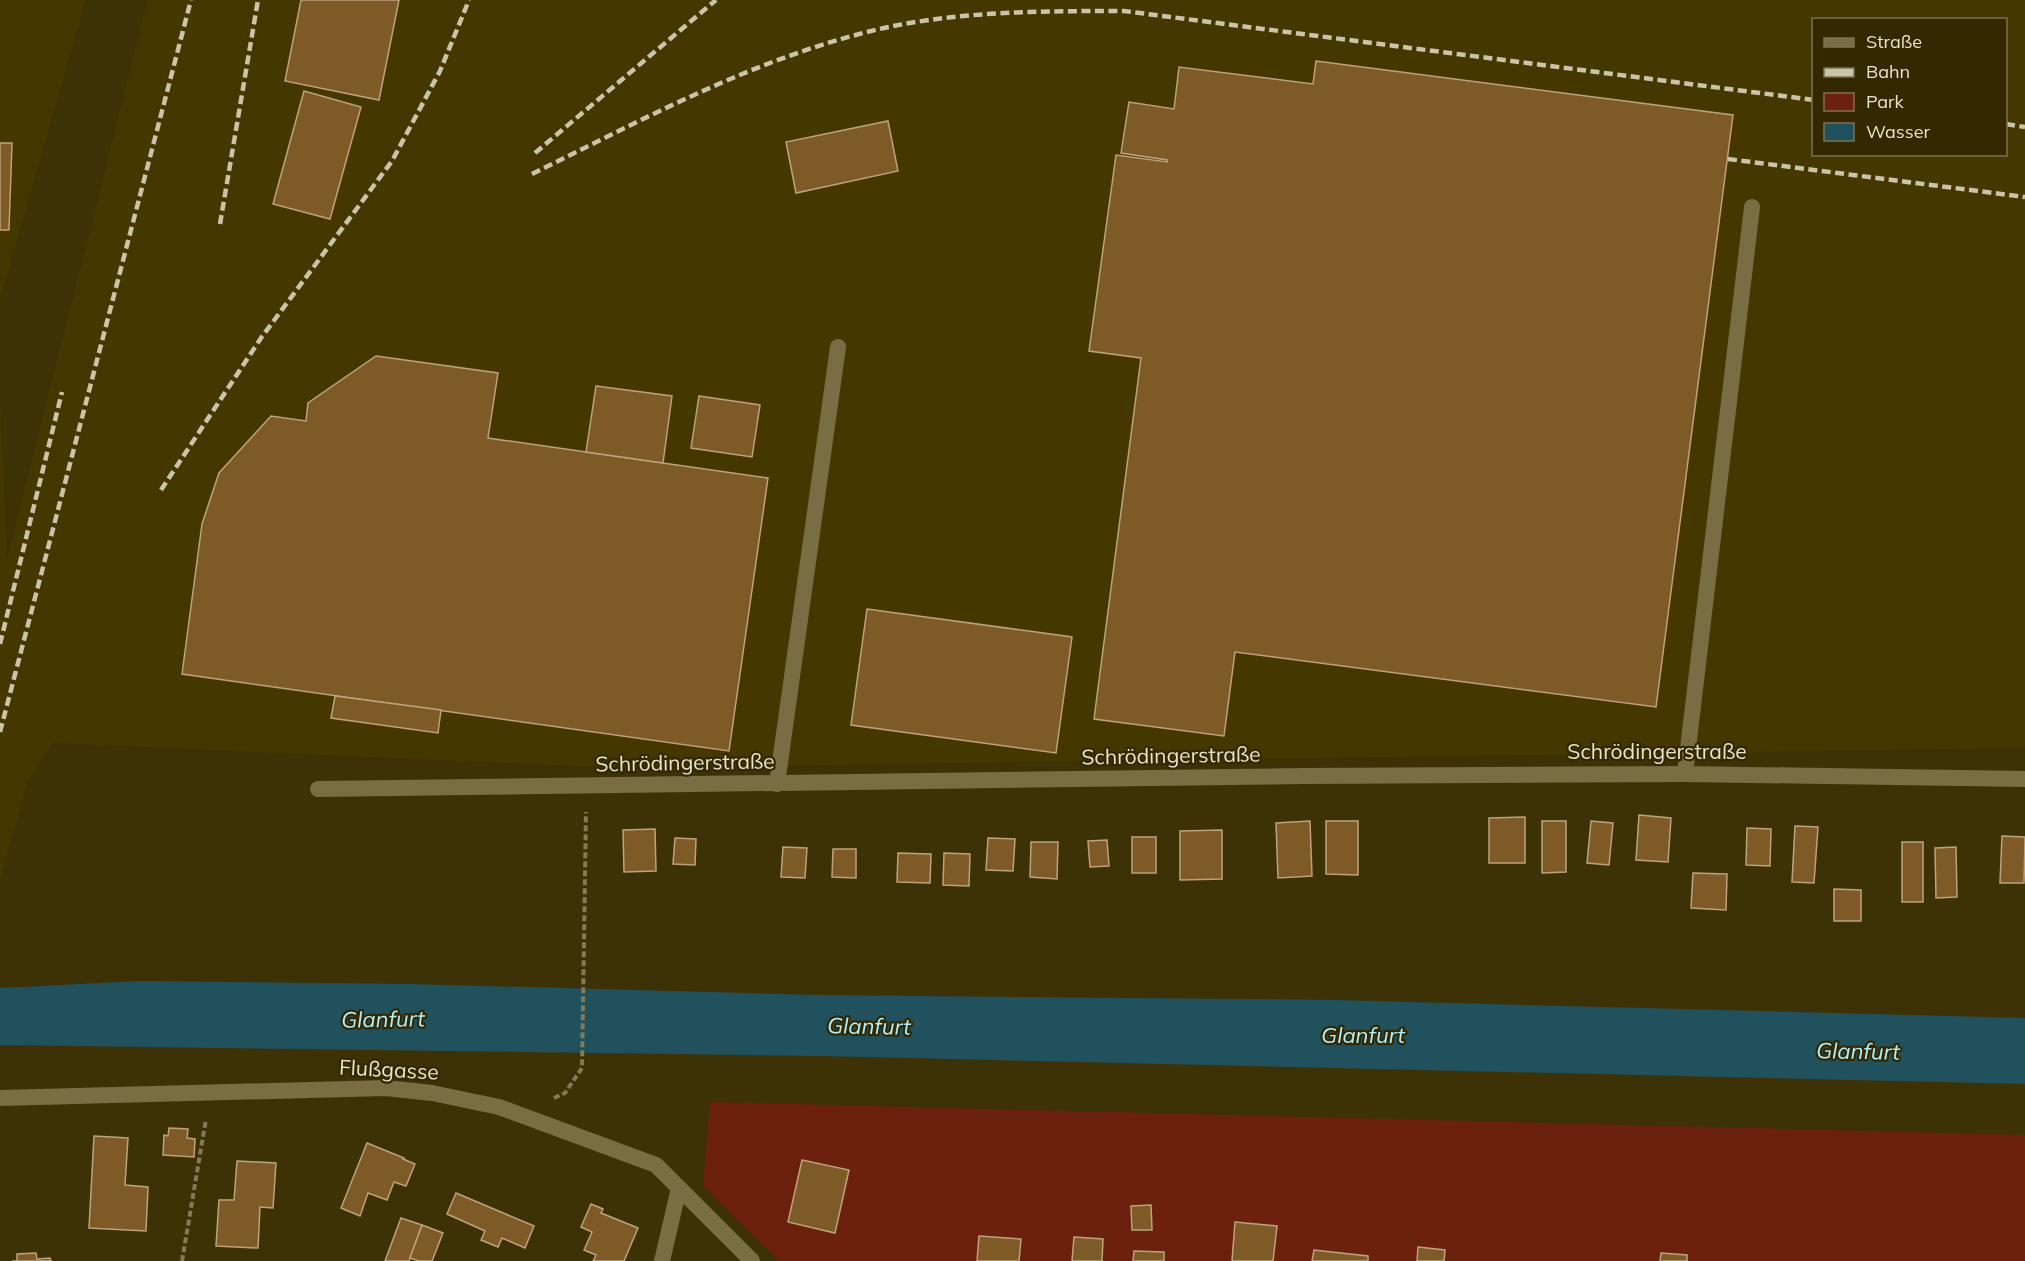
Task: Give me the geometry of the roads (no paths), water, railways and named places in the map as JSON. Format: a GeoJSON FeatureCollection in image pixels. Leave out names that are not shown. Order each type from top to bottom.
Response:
{"type":"FeatureCollection","features":[{"type":"Feature","properties":{"kind":"street"},"geometry":{"type":"LineString","coordinates":[[1685,774],[1752,207]]}},
{"type":"Feature","properties":{"kind":"street"},"geometry":{"type":"LineString","coordinates":[[777,784],[838,346]]}},
{"type":"Feature","properties":{"kind":"street","name":"Schrödingerstraße"},"geometry":{"type":"LineString","coordinates":[[318,789],[1304,776],[1685,774],[2025,778]]}},
{"type":"Feature","properties":{"kind":"street","name":"Flußgasse"},"geometry":{"type":"LineString","coordinates":[[0,1098],[386,1088],[432,1093],[499,1107],[656,1165],[752,1261]]}},
{"type":"Feature","properties":{"kind":"street"},"geometry":{"type":"LineString","coordinates":[[662,1261],[679,1188]]}},
{"type":"Feature","properties":{"kind":"water","name":"Glanfurt"},"geometry":{"type":"Polygon","coordinates":[[[140,981],[410,984],[821,995],[1337,1000],[2025,1018],[2025,1084],[820,1056],[0,1045],[0,988],[140,981]]]}},
{"type":"Feature","properties":{"kind":"railway"},"geometry":{"type":"LineString","coordinates":[[0,732],[191,0]]}},
{"type":"Feature","properties":{"kind":"railway"},"geometry":{"type":"LineString","coordinates":[[220,224],[258,0]]}},
{"type":"Feature","properties":{"kind":"railway"},"geometry":{"type":"LineString","coordinates":[[161,490],[261,338],[392,161],[440,71],[469,0]]}},
{"type":"Feature","properties":{"kind":"railway"},"geometry":{"type":"LineString","coordinates":[[535,153],[716,0]]}},
{"type":"Feature","properties":{"kind":"railway"},"geometry":{"type":"LineString","coordinates":[[532,174],[704,90],[792,55],[838,40],[913,22],[1003,13],[1124,11],[1812,100]]}},
{"type":"Feature","properties":{"kind":"railway"},"geometry":{"type":"LineString","coordinates":[[2007,124],[2025,127]]}},
{"type":"Feature","properties":{"kind":"railway"},"geometry":{"type":"LineString","coordinates":[[1728,159],[2025,197]]}},
{"type":"Feature","properties":{"kind":"railway"},"geometry":{"type":"LineString","coordinates":[[0,644],[62,392]]}}]}
